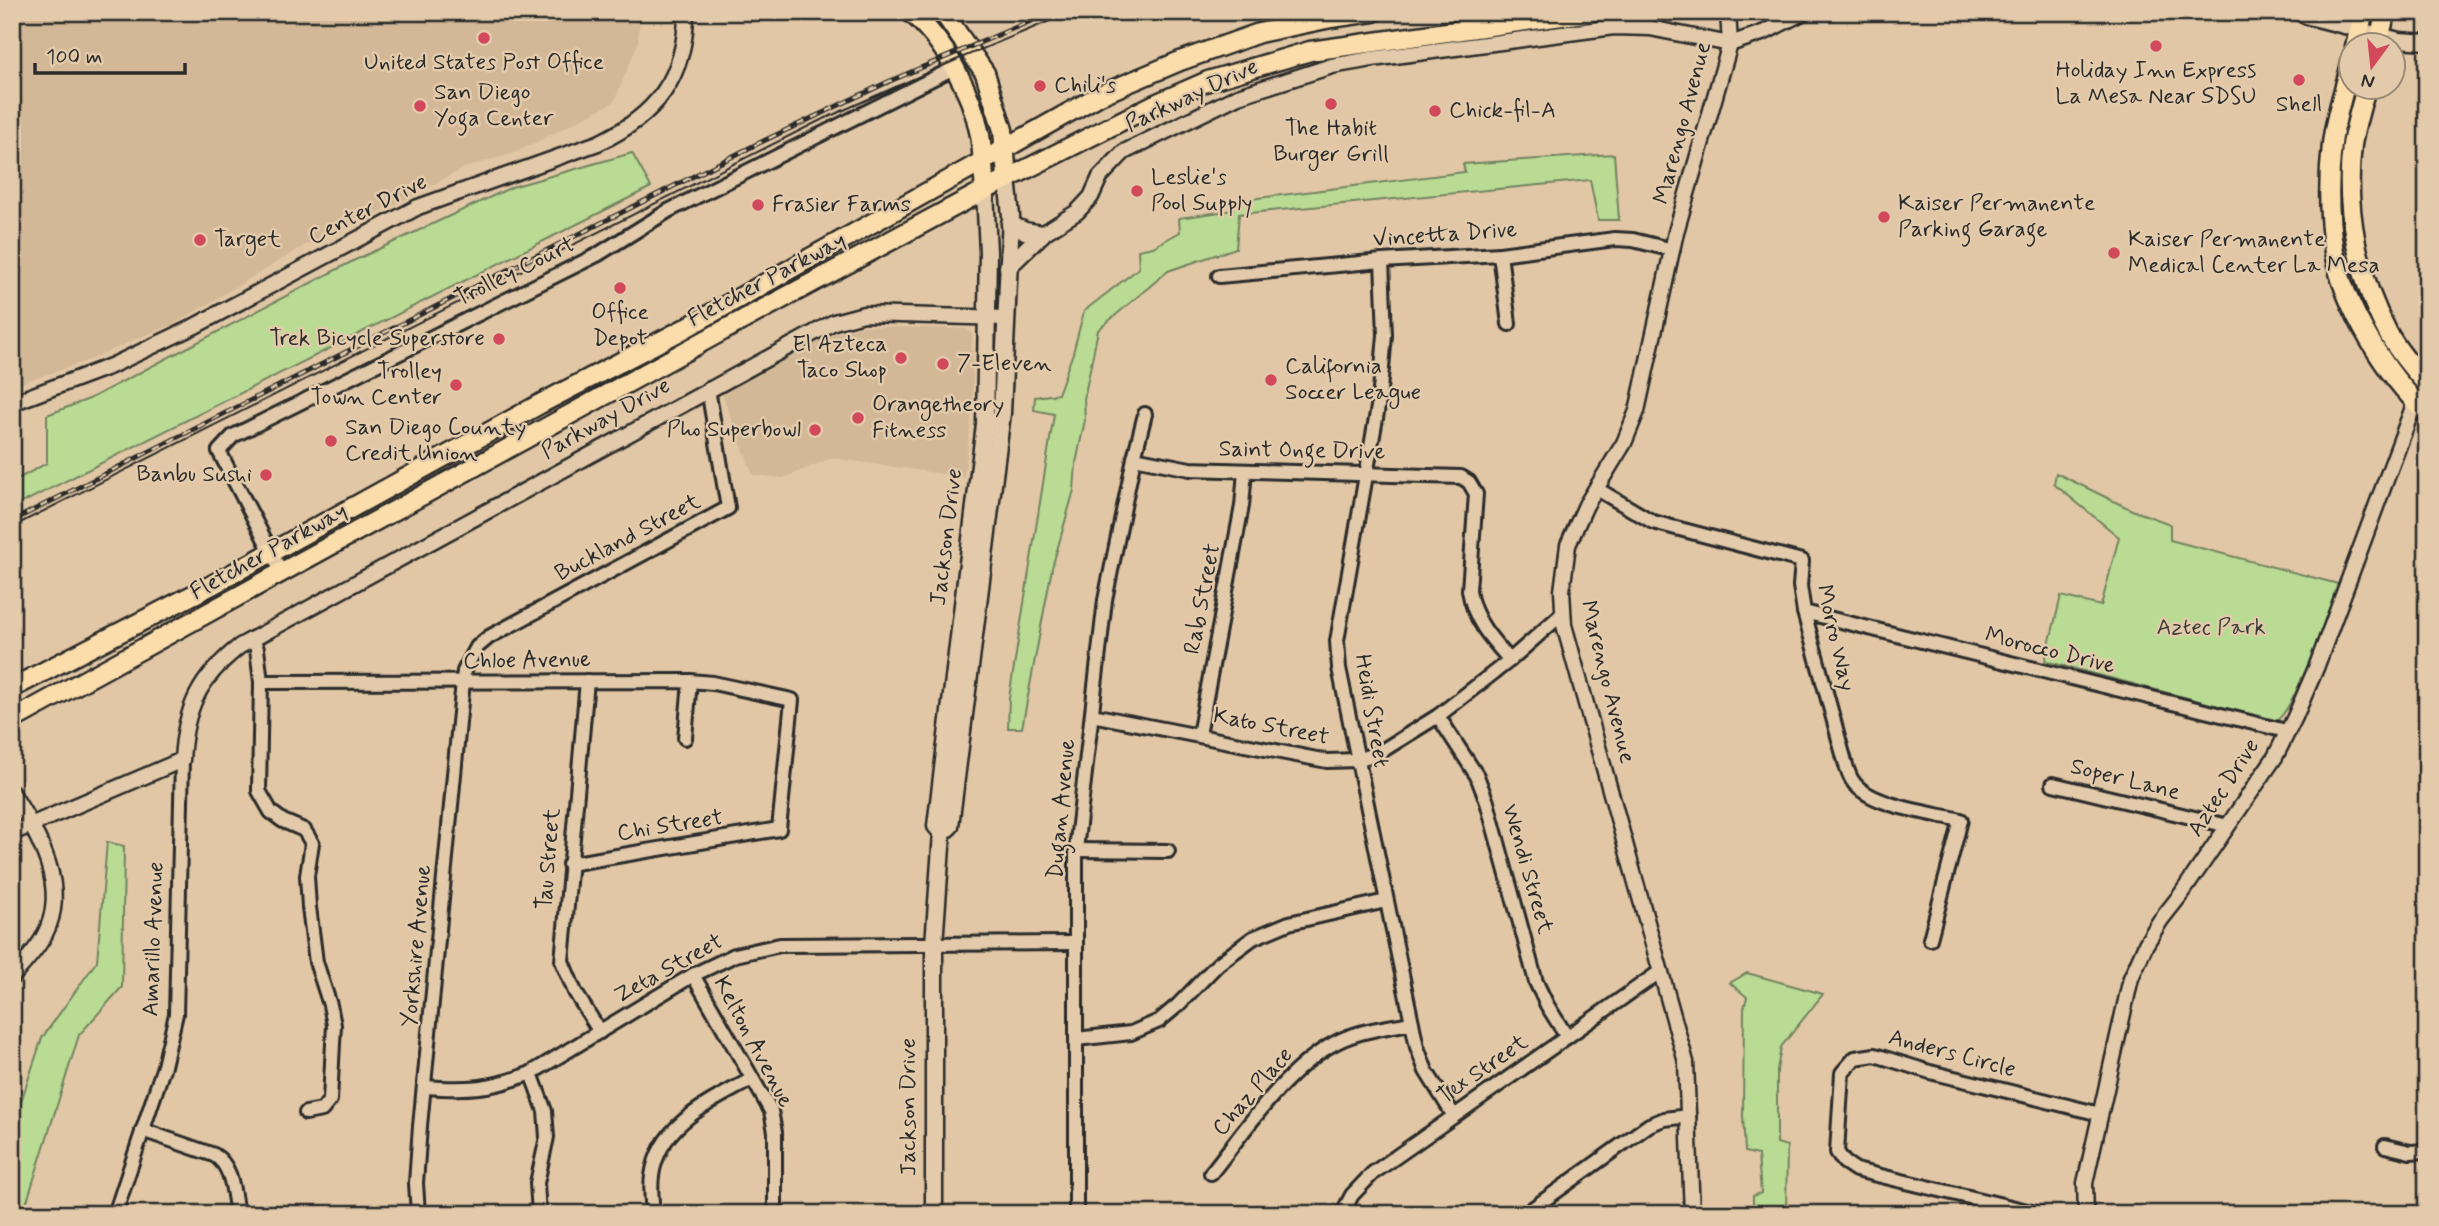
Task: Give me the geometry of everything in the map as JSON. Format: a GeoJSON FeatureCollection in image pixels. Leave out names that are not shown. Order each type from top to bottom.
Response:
{"type":"FeatureCollection","features":[{"type":"Feature","properties":{"kind":"main road","name":"Jackson Drive"},"geometry":{"type":"LineString","coordinates":[[910,12],[932,33],[961,80],[973,108],[980,135],[988,253],[985,424],[936,826],[942,833]]}},
{"type":"Feature","properties":{"kind":"main road","name":"Jackson Drive"},"geometry":{"type":"LineString","coordinates":[[934,1214],[934,944],[942,833],[950,826],[1002,413],[1010,225],[1003,130],[985,73],[943,12]]}},
{"type":"Feature","properties":{"kind":"main road","name":"Fletcher Parkway"},"geometry":{"type":"LineString","coordinates":[[12,688],[210,586],[540,404],[693,324],[1100,95],[1180,61],[1259,33],[1373,12]]}},
{"type":"Feature","properties":{"kind":"main road","name":"Fletcher Parkway"},"geometry":{"type":"LineString","coordinates":[[12,720],[621,386],[1007,178],[1153,105],[1208,81],[1310,51],[1591,12]]}},
{"type":"Feature","properties":{"kind":"main road"},"geometry":{"type":"LineString","coordinates":[[2380,32],[2386,12]]}},
{"type":"Feature","properties":{"kind":"main road"},"geometry":{"type":"LineString","coordinates":[[2341,102],[2332,142],[2329,208],[2334,254],[2351,303],[2374,351],[2423,402]]}},
{"type":"Feature","properties":{"kind":"main road"},"geometry":{"type":"LineString","coordinates":[[2362,102],[2352,144],[2351,160],[2351,206],[2357,247],[2370,293],[2388,334],[2427,385]]}},
{"type":"Feature","properties":{"kind":"main road"},"geometry":{"type":"LineString","coordinates":[[1010,225],[1042,234]]}},
{"type":"Feature","properties":{"kind":"main road"},"geometry":{"type":"LineString","coordinates":[[1008,267],[1042,234]]}},
{"type":"Feature","properties":{"kind":"street","name":"Center Drive"},"geometry":{"type":"LineString","coordinates":[[12,403],[111,366],[193,327],[418,207],[625,131],[658,100],[678,67],[686,38],[686,12]]}},
{"type":"Feature","properties":{"kind":"street","name":"Marengo Avenue"},"geometry":{"type":"LineString","coordinates":[[1692,1214],[1686,1062],[1564,625],[1562,591],[1568,545],[1580,516],[1624,443],[1637,411],[1700,143],[1730,44],[1728,12]]}},
{"type":"Feature","properties":{"kind":"street"},"geometry":{"type":"LineString","coordinates":[[1730,44],[1765,32],[1804,12]]}},
{"type":"Feature","properties":{"kind":"street"},"geometry":{"type":"LineString","coordinates":[[2297,12],[2309,18],[2359,29]]}},
{"type":"Feature","properties":{"kind":"street","name":"Parkway Drive"},"geometry":{"type":"LineString","coordinates":[[1042,234],[1077,212],[1091,197],[1100,177],[1124,152],[1238,96],[1332,66],[1614,27],[1650,28],[1730,44]]}},
{"type":"Feature","properties":{"kind":"street"},"geometry":{"type":"LineString","coordinates":[[2408,41],[2427,42]]}},
{"type":"Feature","properties":{"kind":"street","name":"Trolley Court"},"geometry":{"type":"LineString","coordinates":[[282,573],[219,451],[233,436],[597,255],[668,211],[954,68]]}},
{"type":"Feature","properties":{"kind":"street","name":"Vincetta Drive"},"geometry":{"type":"LineString","coordinates":[[1219,275],[1500,254],[1615,239],[1633,240],[1673,250]]}},
{"type":"Feature","properties":{"kind":"street"},"geometry":{"type":"LineString","coordinates":[[1500,254],[1509,324]]}},
{"type":"Feature","properties":{"kind":"street","name":"Heidi Street"},"geometry":{"type":"LineString","coordinates":[[1382,261],[1385,335],[1379,401],[1337,641],[1339,668],[1417,1047],[1426,1070],[1454,1116]]}},
{"type":"Feature","properties":{"kind":"street","name":"Parkway Drive"},"geometry":{"type":"LineString","coordinates":[[194,701],[204,681],[220,662],[253,638],[708,389],[846,317],[864,314],[1005,318]]}},
{"type":"Feature","properties":{"kind":"street","name":"Buckland Street"},"geometry":{"type":"LineString","coordinates":[[462,683],[464,671],[477,647],[489,636],[728,509],[708,389]]}},
{"type":"Feature","properties":{"kind":"street","name":"Aztec Drive"},"geometry":{"type":"LineString","coordinates":[[2085,1214],[2085,1183],[2131,978],[2160,921],[2275,757],[2316,668],[2423,402]]}},
{"type":"Feature","properties":{"kind":"street","name":"Dugan Avenue"},"geometry":{"type":"LineString","coordinates":[[1076,1214],[1076,850],[1105,600],[1133,458],[1145,414]]}},
{"type":"Feature","properties":{"kind":"street","name":"Saint Onge Drive"},"geometry":{"type":"LineString","coordinates":[[1133,458],[1190,469],[1461,477],[1469,482],[1476,494],[1469,590],[1471,603],[1486,633],[1510,660]]}},
{"type":"Feature","properties":{"kind":"street","name":"Rab Street"},"geometry":{"type":"LineString","coordinates":[[1199,735],[1242,506],[1245,471]]}},
{"type":"Feature","properties":{"kind":"street","name":"Morro Way"},"geometry":{"type":"LineString","coordinates":[[1597,489],[1653,522],[1802,561],[1800,586],[1804,612],[1852,781],[1867,795],[1884,802],[1961,820],[1930,939]]}},
{"type":"Feature","properties":{"kind":"street","name":"Morocco Drive"},"geometry":{"type":"LineString","coordinates":[[1804,612],[2286,731]]}},
{"type":"Feature","properties":{"kind":"street","name":"Kato Street"},"geometry":{"type":"LineString","coordinates":[[1092,715],[1327,761],[1357,760],[1380,752],[1438,716],[1510,660],[1563,613]]}},
{"type":"Feature","properties":{"kind":"street"},"geometry":{"type":"LineString","coordinates":[[253,638],[261,682],[259,791],[271,812],[283,821],[304,830],[312,843],[307,876],[309,907],[316,962],[334,1025],[330,1100],[322,1110],[306,1113]]}},
{"type":"Feature","properties":{"kind":"street","name":"Tau Street"},"geometry":{"type":"LineString","coordinates":[[587,681],[562,961],[575,992],[600,1032]]}},
{"type":"Feature","properties":{"kind":"street"},"geometry":{"type":"LineString","coordinates":[[685,738],[690,681]]}},
{"type":"Feature","properties":{"kind":"street","name":"Chloe Avenue"},"geometry":{"type":"LineString","coordinates":[[261,682],[690,681],[713,683],[792,700],[779,830]]}},
{"type":"Feature","properties":{"kind":"street","name":"Yorkshire Avenue"},"geometry":{"type":"LineString","coordinates":[[418,1214],[416,1183],[462,683]]}},
{"type":"Feature","properties":{"kind":"street","name":"Amarillo Avenue"},"geometry":{"type":"LineString","coordinates":[[115,1214],[164,1066],[176,1014],[184,729],[194,701]]}},
{"type":"Feature","properties":{"kind":"street","name":"Wendi Street"},"geometry":{"type":"LineString","coordinates":[[1438,716],[1477,776],[1536,982],[1567,1037]]}},
{"type":"Feature","properties":{"kind":"street"},"geometry":{"type":"LineString","coordinates":[[12,832],[183,760]]}},
{"type":"Feature","properties":{"kind":"street","name":"Soper Lane"},"geometry":{"type":"LineString","coordinates":[[2053,784],[2228,826]]}},
{"type":"Feature","properties":{"kind":"street"},"geometry":{"type":"LineString","coordinates":[[12,793],[31,825],[50,869],[54,902],[46,933],[12,977]]}},
{"type":"Feature","properties":{"kind":"street","name":"Chi Street"},"geometry":{"type":"LineString","coordinates":[[569,864],[779,830]]}},
{"type":"Feature","properties":{"kind":"street"},"geometry":{"type":"LineString","coordinates":[[1076,850],[1168,850]]}},
{"type":"Feature","properties":{"kind":"street"},"geometry":{"type":"LineString","coordinates":[[1076,1039],[1131,1033],[1159,1021],[1218,964],[1253,938],[1289,923],[1386,901]]}},
{"type":"Feature","properties":{"kind":"street","name":"Zeta Street"},"geometry":{"type":"LineString","coordinates":[[425,1087],[461,1090],[485,1088],[531,1073],[693,975],[735,955],[780,945],[1075,943]]}},
{"type":"Feature","properties":{"kind":"street","name":"Tex Street"},"geometry":{"type":"LineString","coordinates":[[1342,1214],[1352,1195],[1366,1180],[1661,971]]}},
{"type":"Feature","properties":{"kind":"street","name":"Kelton Avenue"},"geometry":{"type":"LineString","coordinates":[[693,975],[771,1111],[775,1132],[775,1214]]}},
{"type":"Feature","properties":{"kind":"street","name":"Chaz Place"},"geometry":{"type":"LineString","coordinates":[[1211,1172],[1289,1078],[1311,1057],[1353,1036],[1412,1023]]}},
{"type":"Feature","properties":{"kind":"street","name":"Anders Circle"},"geometry":{"type":"LineString","coordinates":[[2039,1214],[1847,1166],[1837,1152],[1842,1073],[1845,1067],[1855,1058],[1875,1055],[1930,1072],[2100,1114]]}},
{"type":"Feature","properties":{"kind":"street"},"geometry":{"type":"LineString","coordinates":[[531,1073],[546,1118],[547,1136],[537,1183],[539,1214]]}},
{"type":"Feature","properties":{"kind":"street"},"geometry":{"type":"LineString","coordinates":[[653,1214],[652,1175],[657,1155],[667,1137],[688,1116],[752,1079]]}},
{"type":"Feature","properties":{"kind":"street"},"geometry":{"type":"LineString","coordinates":[[1525,1214],[1649,1125],[1664,1119],[1689,1116]]}},
{"type":"Feature","properties":{"kind":"street"},"geometry":{"type":"LineString","coordinates":[[142,1130],[222,1159],[229,1170],[237,1214]]}},
{"type":"Feature","properties":{"kind":"street"},"geometry":{"type":"LineString","coordinates":[[2385,1146],[2410,1152],[2427,1151]]}},
{"type":"Feature","properties":{"kind":"shaded area"},"geometry":{"type":"Polygon","coordinates":[[[12,12],[640,12],[638,43],[614,102],[517,152],[464,168],[405,200],[304,246],[173,325],[90,360],[12,386],[12,12]]]}},
{"type":"Feature","properties":{"kind":"shaded area"},"geometry":{"type":"Polygon","coordinates":[[[861,326],[966,329],[972,333],[973,404],[964,477],[832,458],[783,478],[753,475],[722,394],[831,335],[861,326]]]}},
{"type":"Feature","properties":{"kind":"green space"},"geometry":{"type":"Polygon","coordinates":[[[632,153],[651,187],[12,508],[12,482],[47,463],[47,415],[89,399],[353,261],[512,187],[632,153]]]}},
{"type":"Feature","properties":{"kind":"green space"},"geometry":{"type":"Polygon","coordinates":[[[1614,154],[1619,220],[1598,220],[1590,180],[1239,214],[1236,248],[1168,271],[1098,330],[1084,399],[1085,420],[1076,463],[1074,490],[1052,568],[1022,728],[1008,728],[1009,698],[1054,414],[1034,410],[1035,397],[1058,394],[1084,311],[1139,268],[1138,250],[1153,247],[1180,232],[1179,218],[1233,210],[1235,201],[1465,172],[1463,164],[1614,154]]]}},
{"type":"Feature","properties":{"kind":"green space","name":"Aztec Park"},"geometry":{"type":"Polygon","coordinates":[[[2056,473],[2132,510],[2170,524],[2170,540],[2338,584],[2302,679],[2293,698],[2276,721],[2045,661],[2061,596],[2101,606],[2119,537],[2054,484],[2056,473]]]}},
{"type":"Feature","properties":{"kind":"green space"},"geometry":{"type":"Polygon","coordinates":[[[107,842],[124,846],[122,987],[79,1035],[23,1214],[12,1214],[12,1129],[42,1038],[97,961],[107,842]]]}},
{"type":"Feature","properties":{"kind":"green space"},"geometry":{"type":"Polygon","coordinates":[[[1747,973],[1823,994],[1781,1047],[1777,1070],[1777,1143],[1787,1146],[1786,1214],[1753,1214],[1753,1196],[1761,1193],[1758,1155],[1745,1152],[1744,1008],[1747,997],[1730,983],[1747,973]]]}},
{"type":"Feature","properties":{"kind":"tram line"},"geometry":{"type":"LineString","coordinates":[[12,527],[817,122],[1071,12]]}},
{"type":"Feature","properties":{"kind":"railway"},"geometry":{"type":"LineString","coordinates":[[12,521],[757,144],[890,81],[1052,12]]}},
{"type":"Feature","properties":{"kind":"place","name":"United States Post Office"},"geometry":{"type":"Point","coordinates":[484,38]}},
{"type":"Feature","properties":{"kind":"place","name":"Holiday Inn Express La Mesa Near SDSU"},"geometry":{"type":"Point","coordinates":[2156,46]}},
{"type":"Feature","properties":{"kind":"place","name":"Shell"},"geometry":{"type":"Point","coordinates":[2299,80]}},
{"type":"Feature","properties":{"kind":"place","name":"Chili's"},"geometry":{"type":"Point","coordinates":[1040,86]}},
{"type":"Feature","properties":{"kind":"place","name":"The Habit Burger Grill"},"geometry":{"type":"Point","coordinates":[1331,104]}},
{"type":"Feature","properties":{"kind":"place","name":"San Diego Yoga Center"},"geometry":{"type":"Point","coordinates":[420,106]}},
{"type":"Feature","properties":{"kind":"place","name":"Chick-fil-A"},"geometry":{"type":"Point","coordinates":[1435,111]}},
{"type":"Feature","properties":{"kind":"place","name":"Leslie's Pool Supply"},"geometry":{"type":"Point","coordinates":[1137,191]}},
{"type":"Feature","properties":{"kind":"place","name":"Frasier Farms"},"geometry":{"type":"Point","coordinates":[758,205]}},
{"type":"Feature","properties":{"kind":"place","name":"Kaiser Permanente Parking Garage"},"geometry":{"type":"Point","coordinates":[1884,217]}},
{"type":"Feature","properties":{"kind":"place","name":"Target"},"geometry":{"type":"Point","coordinates":[200,240]}},
{"type":"Feature","properties":{"kind":"place","name":"Kaiser Permanente Medical Center La Mesa"},"geometry":{"type":"Point","coordinates":[2114,253]}},
{"type":"Feature","properties":{"kind":"place","name":"Office Depot"},"geometry":{"type":"Point","coordinates":[620,288]}},
{"type":"Feature","properties":{"kind":"place","name":"Trek Bicycle Superstore"},"geometry":{"type":"Point","coordinates":[499,339]}},
{"type":"Feature","properties":{"kind":"place","name":"El Azteca Taco Shop"},"geometry":{"type":"Point","coordinates":[901,358]}},
{"type":"Feature","properties":{"kind":"place","name":"7-Eleven"},"geometry":{"type":"Point","coordinates":[943,364]}},
{"type":"Feature","properties":{"kind":"place","name":"California Soccer League"},"geometry":{"type":"Point","coordinates":[1271,380]}},
{"type":"Feature","properties":{"kind":"place","name":"Trolley Town Center"},"geometry":{"type":"Point","coordinates":[456,385]}},
{"type":"Feature","properties":{"kind":"place","name":"Orangetheory Fitness"},"geometry":{"type":"Point","coordinates":[858,418]}},
{"type":"Feature","properties":{"kind":"place","name":"Pho Superbowl"},"geometry":{"type":"Point","coordinates":[815,430]}},
{"type":"Feature","properties":{"kind":"place","name":"San Diego County Credit Union"},"geometry":{"type":"Point","coordinates":[331,441]}},
{"type":"Feature","properties":{"kind":"place","name":"Banbu Sushi"},"geometry":{"type":"Point","coordinates":[266,475]}}]}
